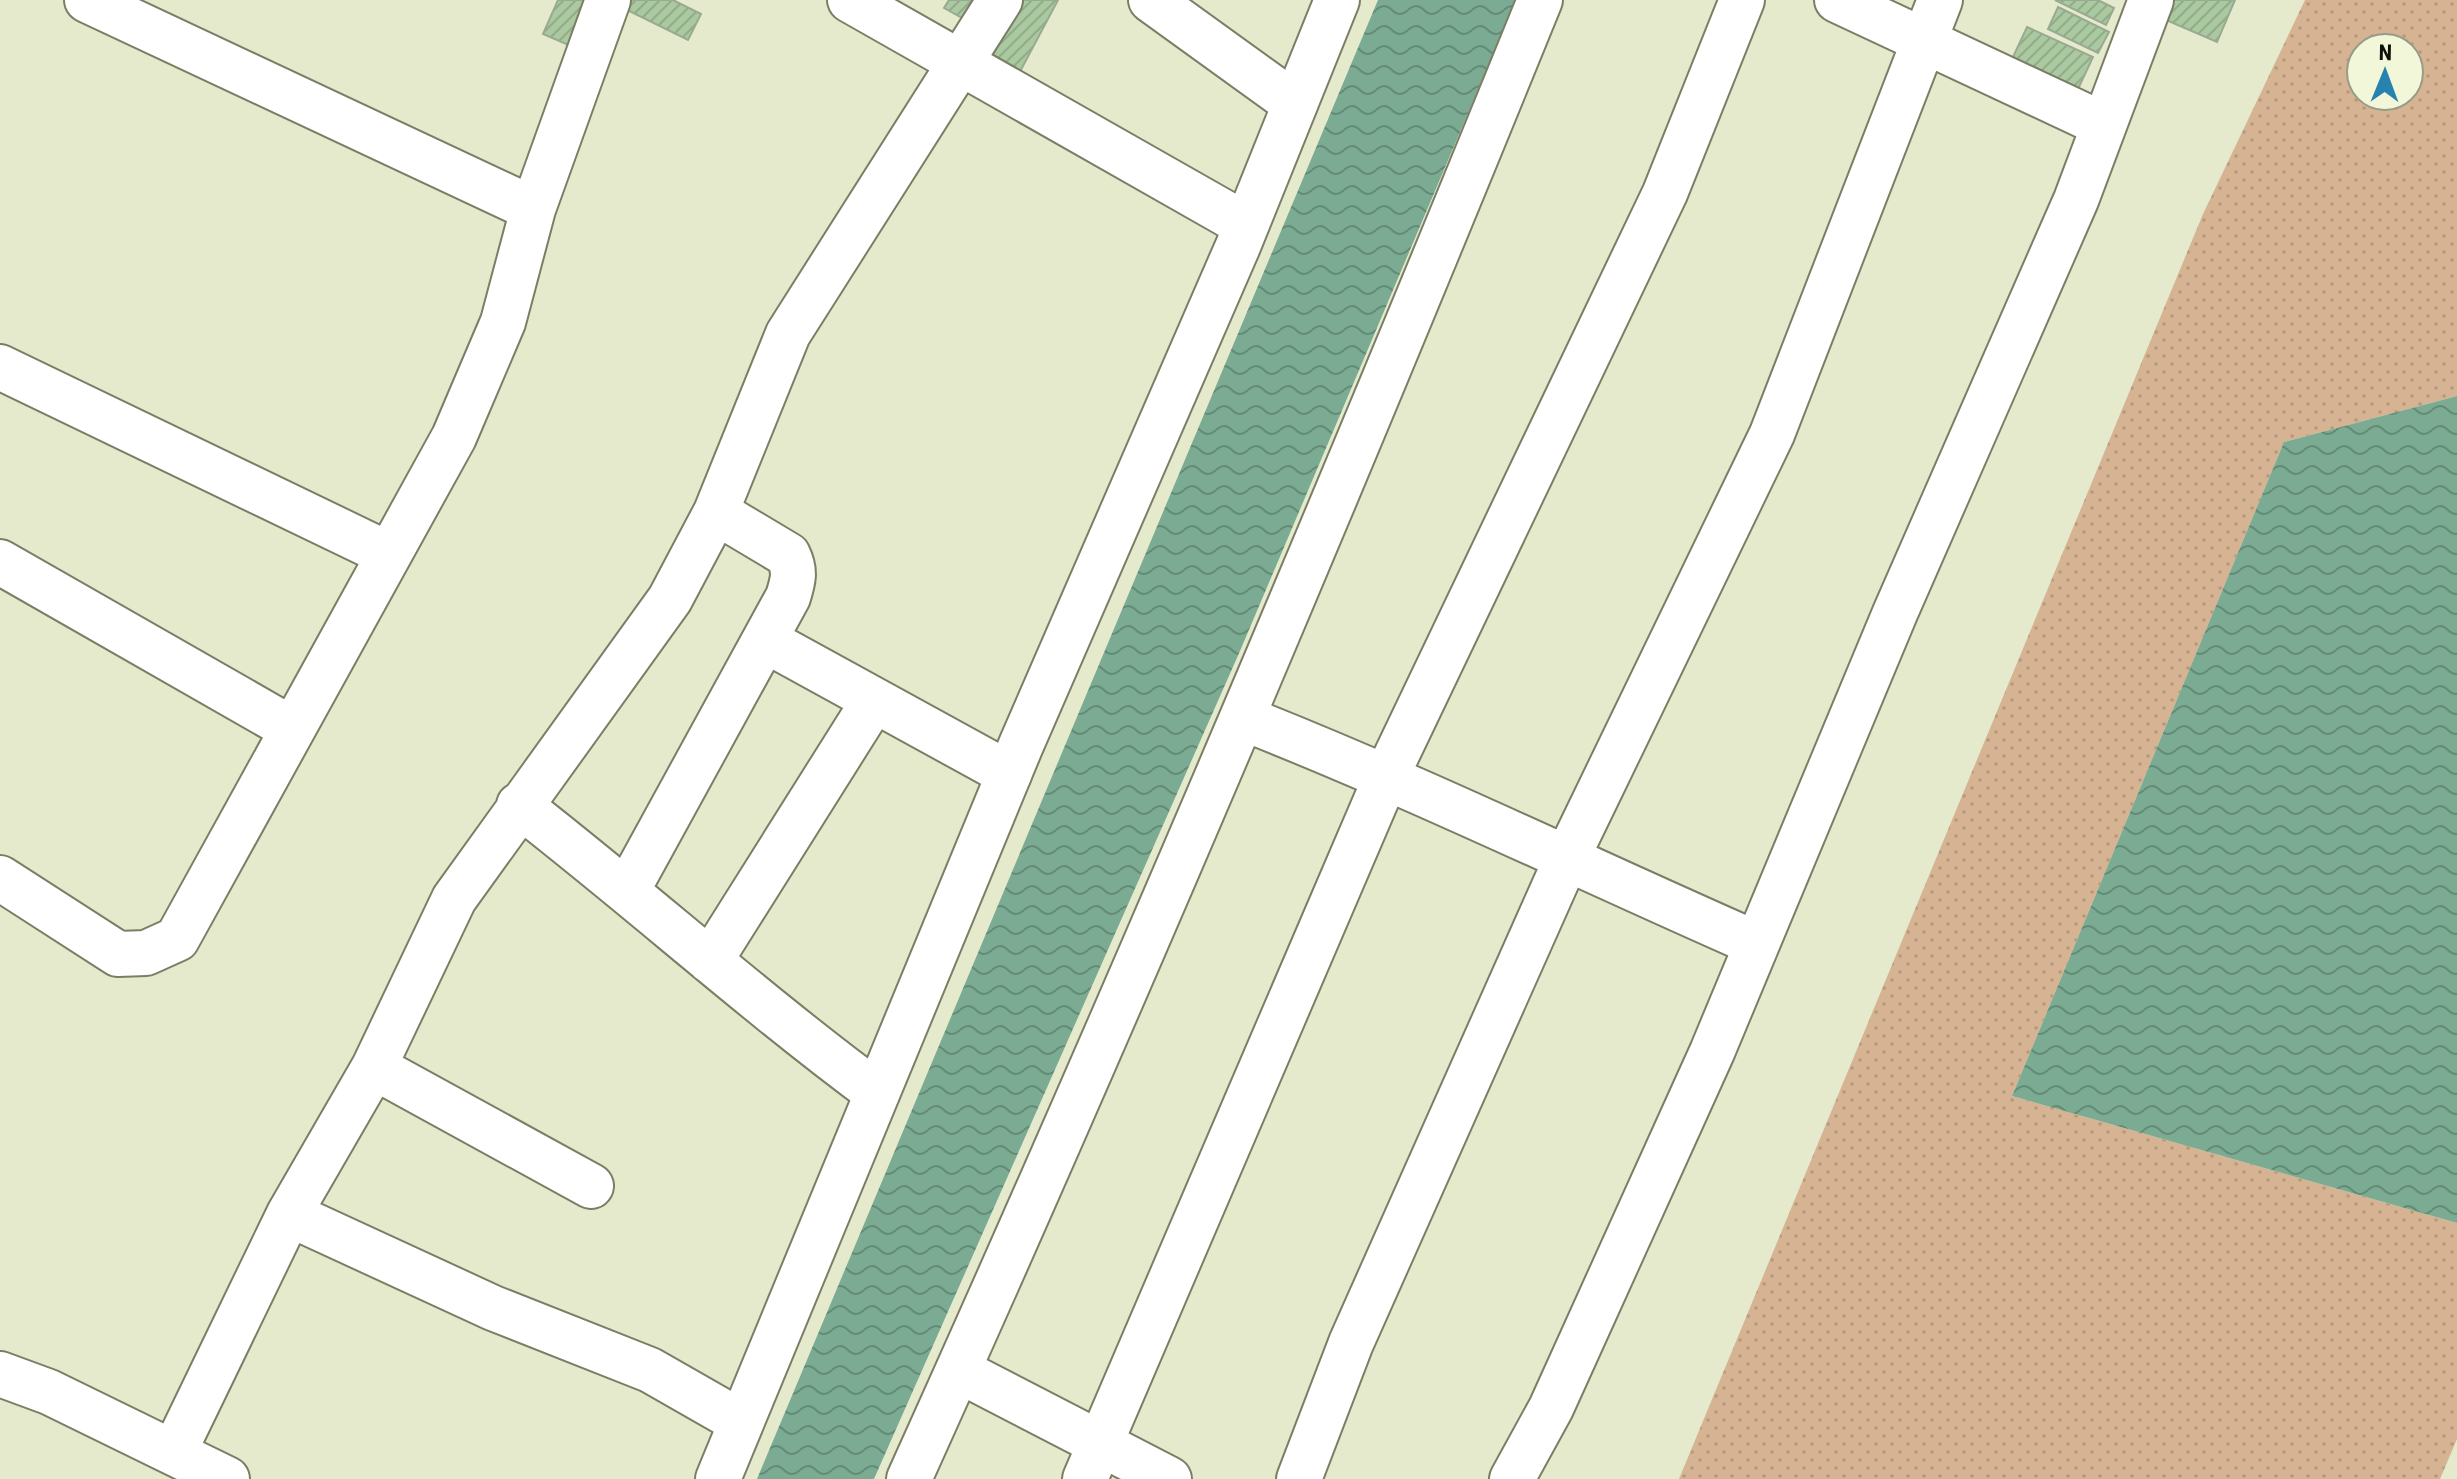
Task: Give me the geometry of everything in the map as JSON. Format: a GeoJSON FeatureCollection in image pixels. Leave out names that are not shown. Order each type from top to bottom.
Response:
{"type":"FeatureCollection","features":[{"type":"Feature","properties":{"kind":"street"},"geometry":{"type":"LineString","coordinates":[[87,0],[533,209]]}},
{"type":"Feature","properties":{"kind":"street"},"geometry":{"type":"LineString","coordinates":[[0,878],[118,954],[146,953],[177,939],[454,437],[503,322],[533,209],[608,0]]}},
{"type":"Feature","properties":{"kind":"street"},"geometry":{"type":"LineString","coordinates":[[850,0],[1246,225]]}},
{"type":"Feature","properties":{"kind":"street"},"geometry":{"type":"LineString","coordinates":[[174,1452],[289,1214],[374,1067],[454,899],[670,599],[716,512],[788,334],[1000,0]]}},
{"type":"Feature","properties":{"kind":"street"},"geometry":{"type":"LineString","coordinates":[[1151,0],[1295,104]]}},
{"type":"Feature","properties":{"kind":"street"},"geometry":{"type":"LineString","coordinates":[[718,1479],[1009,774],[1246,225],[1337,0]]}},
{"type":"Feature","properties":{"kind":"street"},"geometry":{"type":"LineString","coordinates":[[909,1479],[1346,479],[1540,0]]}},
{"type":"Feature","properties":{"kind":"street"},"geometry":{"type":"LineString","coordinates":[[1091,1462],[1387,775],[1665,193],[1742,0]]}},
{"type":"Feature","properties":{"kind":"street"},"geometry":{"type":"LineString","coordinates":[[1837,0],[1932,19],[2104,125]]}},
{"type":"Feature","properties":{"kind":"street"},"geometry":{"type":"LineString","coordinates":[[1512,1479],[1558,1393],[1757,944],[1895,613],[2076,200],[2151,0]]}},
{"type":"Feature","properties":{"kind":"street"},"geometry":{"type":"LineString","coordinates":[[1299,1479],[1351,1343],[1566,860],[1772,434],[1932,19]]}},
{"type":"Feature","properties":{"kind":"street"},"geometry":{"type":"LineString","coordinates":[[0,367],[388,554]]}},
{"type":"Feature","properties":{"kind":"street"},"geometry":{"type":"LineString","coordinates":[[628,889],[788,597],[795,567],[788,555],[716,512]]}},
{"type":"Feature","properties":{"kind":"street"},"geometry":{"type":"LineString","coordinates":[[0,562],[292,729]]}},
{"type":"Feature","properties":{"kind":"street"},"geometry":{"type":"LineString","coordinates":[[765,640],[1009,774]]}},
{"type":"Feature","properties":{"kind":"street"},"geometry":{"type":"LineString","coordinates":[[710,961],[873,702]]}},
{"type":"Feature","properties":{"kind":"street"},"geometry":{"type":"LineString","coordinates":[[1243,718],[1387,775],[1566,860],[1757,944]]}},
{"type":"Feature","properties":{"kind":"street"},"geometry":{"type":"LineString","coordinates":[[519,805],[628,889],[790,1028],[877,1093]]}},
{"type":"Feature","properties":{"kind":"street"},"geometry":{"type":"LineString","coordinates":[[374,1067],[591,1186]]}},
{"type":"Feature","properties":{"kind":"street"},"geometry":{"type":"LineString","coordinates":[[289,1214],[493,1308],[650,1370],[741,1422]]}},
{"type":"Feature","properties":{"kind":"street"},"geometry":{"type":"LineString","coordinates":[[958,1370],[1091,1462],[1169,1479]]}},
{"type":"Feature","properties":{"kind":"street"},"geometry":{"type":"LineString","coordinates":[[0,1374],[49,1392],[227,1479]]}},
{"type":"Feature","properties":{"kind":"shaded area"},"geometry":{"type":"Polygon","coordinates":[[[2305,0],[2457,0],[2457,396],[2284,442],[2012,1096],[2457,1223],[2457,1439],[2440,1479],[1679,1479],[2203,214],[2305,0]]]}},
{"type":"Feature","properties":{"kind":"water"},"geometry":{"type":"Polygon","coordinates":[[[1378,0],[1516,0],[1240,651],[874,1479],[757,1479],[1378,0]]]}},
{"type":"Feature","properties":{"kind":"water"},"geometry":{"type":"Polygon","coordinates":[[[2457,396],[2457,1223],[2012,1096],[2284,442],[2457,396]]]}},
{"type":"Feature","properties":{"kind":"building"},"geometry":{"type":"Polygon","coordinates":[[[558,0],[594,0],[573,47],[543,34],[558,0]]]}},
{"type":"Feature","properties":{"kind":"building"},"geometry":{"type":"Polygon","coordinates":[[[617,0],[673,0],[701,14],[688,40],[615,4],[617,0]]]}},
{"type":"Feature","properties":{"kind":"building"},"geometry":{"type":"Polygon","coordinates":[[[949,0],[985,0],[971,23],[944,8],[949,0]]]}},
{"type":"Feature","properties":{"kind":"building"},"geometry":{"type":"Polygon","coordinates":[[[1023,0],[1058,0],[1014,83],[986,68],[1023,0]]]}},
{"type":"Feature","properties":{"kind":"building"},"geometry":{"type":"Polygon","coordinates":[[[2055,0],[2098,0],[2114,8],[2106,25],[2055,0]]]}},
{"type":"Feature","properties":{"kind":"building"},"geometry":{"type":"Polygon","coordinates":[[[2166,0],[2235,0],[2217,42],[2159,17],[2166,0]]]}},
{"type":"Feature","properties":{"kind":"building"},"geometry":{"type":"Polygon","coordinates":[[[2058,7],[2109,32],[2098,53],[2048,29],[2058,7]]]}},
{"type":"Feature","properties":{"kind":"building"},"geometry":{"type":"Polygon","coordinates":[[[2027,27],[2093,57],[2072,102],[2006,72],[2027,27]]]}}]}
